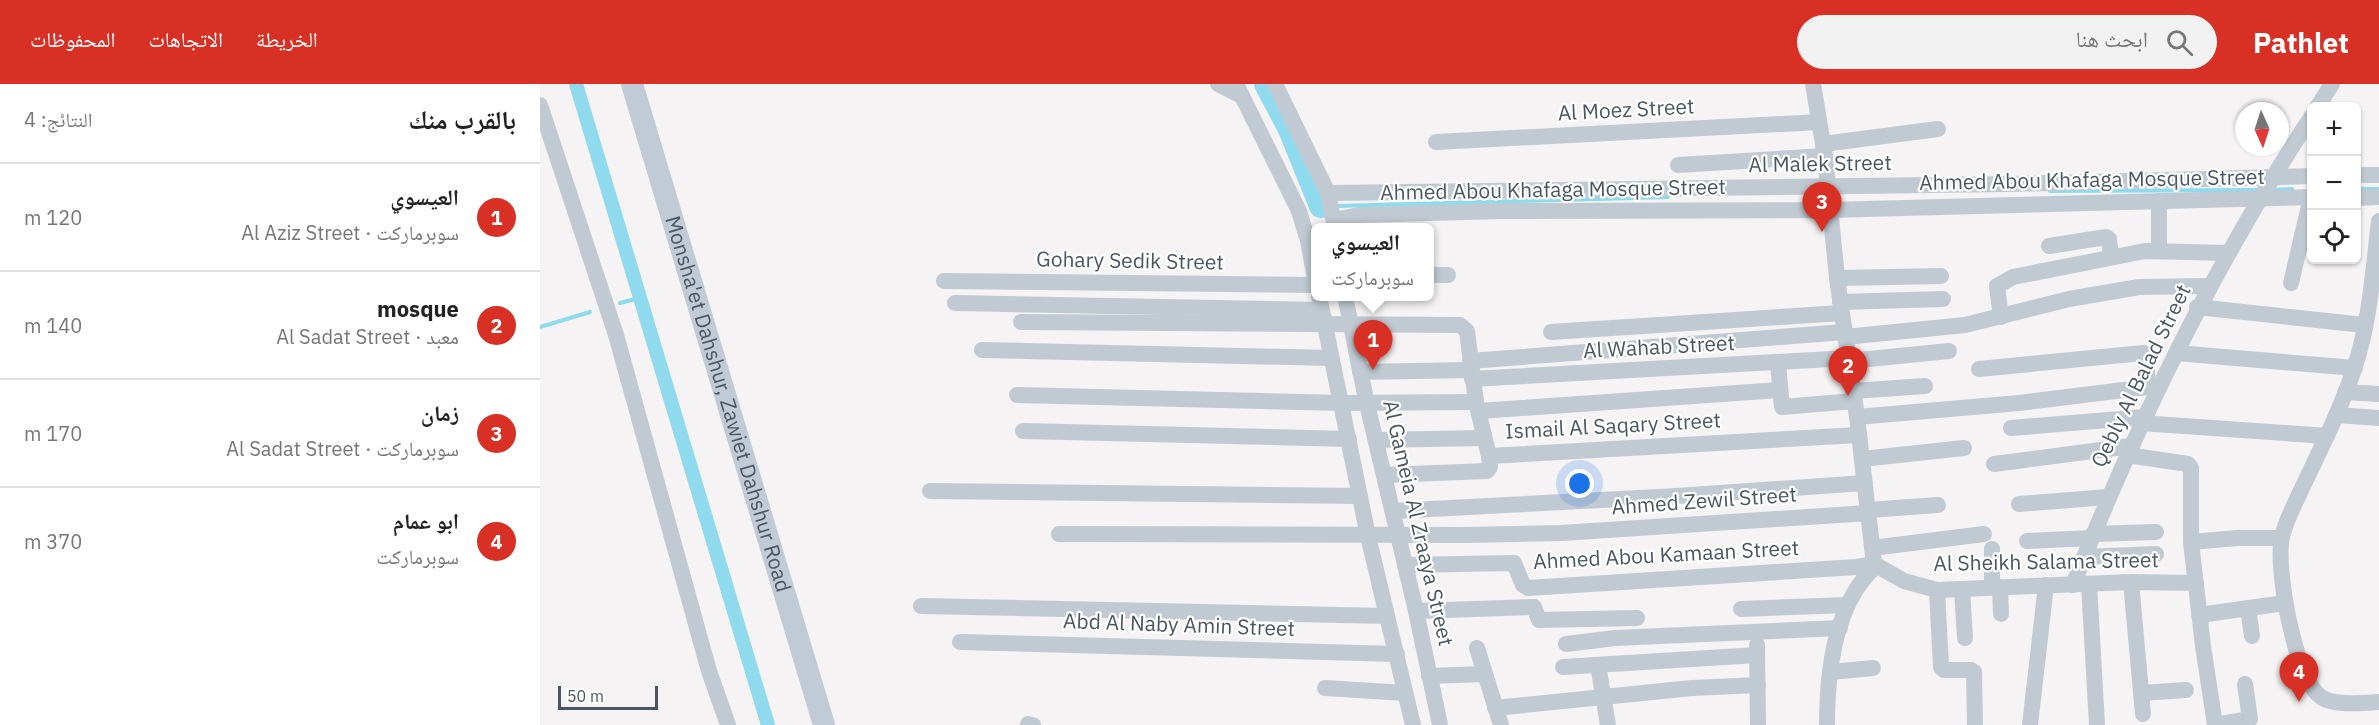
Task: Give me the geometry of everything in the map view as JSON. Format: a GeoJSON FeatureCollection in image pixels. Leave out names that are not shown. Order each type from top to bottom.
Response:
{"type":"FeatureCollection","features":[{"type":"Feature","properties":{"kind":"street","name":"Monsha'et Dahshur, Zawiet Dahshur Road"},"geometry":{"type":"LineString","coordinates":[[632,84],[824,725]]}},
{"type":"Feature","properties":{"kind":"street"},"geometry":{"type":"LineString","coordinates":[[1218,84],[1239,90],[1311,238]]}},
{"type":"Feature","properties":{"kind":"street"},"geometry":{"type":"LineString","coordinates":[[1275,84],[1328,193],[1335,223]]}},
{"type":"Feature","properties":{"kind":"street"},"geometry":{"type":"LineString","coordinates":[[1813,84],[1824,150],[1840,307],[1849,360],[1874,559],[1847,605],[1840,628],[1831,672],[1827,725]]}},
{"type":"Feature","properties":{"kind":"street"},"geometry":{"type":"LineString","coordinates":[[2321,102],[2332,84]]}},
{"type":"Feature","properties":{"kind":"street"},"geometry":{"type":"LineString","coordinates":[[540,105],[616,335],[709,671],[728,725]]}},
{"type":"Feature","properties":{"kind":"street","name":"Al Moez Street"},"geometry":{"type":"LineString","coordinates":[[1436,142],[1819,122]]}},
{"type":"Feature","properties":{"kind":"street","name":"Qebly Al Balad Street"},"geometry":{"type":"LineString","coordinates":[[2081,585],[2084,557],[2143,420],[2154,388],[2265,188],[2307,124]]}},
{"type":"Feature","properties":{"kind":"street"},"geometry":{"type":"LineString","coordinates":[[1678,165],[1824,150],[1938,129]]}},
{"type":"Feature","properties":{"kind":"street"},"geometry":{"type":"LineString","coordinates":[[2361,175],[2379,175]]}},
{"type":"Feature","properties":{"kind":"street","name":"Al Malek Street"},"geometry":{"type":"LineString","coordinates":[[1328,193],[1829,198],[2010,184],[2265,188],[2307,177]]}},
{"type":"Feature","properties":{"kind":"street","name":"Ahmed Abou Khafaga Mosque Street"},"geometry":{"type":"LineString","coordinates":[[1338,223],[1359,215],[1829,198],[2159,201],[2265,188],[2307,196]]}},
{"type":"Feature","properties":{"kind":"street"},"geometry":{"type":"LineString","coordinates":[[2361,198],[2379,197]]}},
{"type":"Feature","properties":{"kind":"street"},"geometry":{"type":"LineString","coordinates":[[2158,250],[2159,201]]}},
{"type":"Feature","properties":{"kind":"street"},"geometry":{"type":"LineString","coordinates":[[2291,283],[2308,210]]}},
{"type":"Feature","properties":{"kind":"street"},"geometry":{"type":"LineString","coordinates":[[2379,221],[2374,291],[2355,368],[2282,538],[2285,603],[2304,676],[2320,696],[2327,700],[2356,704],[2379,702]]}},
{"type":"Feature","properties":{"kind":"street"},"geometry":{"type":"LineString","coordinates":[[2049,246],[2108,237],[2111,257]]}},
{"type":"Feature","properties":{"kind":"street"},"geometry":{"type":"LineString","coordinates":[[2001,317],[1997,289],[2001,282],[2024,274],[2158,250],[2229,253]]}},
{"type":"Feature","properties":{"kind":"street"},"geometry":{"type":"LineString","coordinates":[[1434,275],[1448,275]]}},
{"type":"Feature","properties":{"kind":"street"},"geometry":{"type":"LineString","coordinates":[[1837,278],[1941,276]]}},
{"type":"Feature","properties":{"kind":"street","name":"Gohary Sedik Street"},"geometry":{"type":"LineString","coordinates":[[944,281],[1311,285]]}},
{"type":"Feature","properties":{"kind":"street"},"geometry":{"type":"LineString","coordinates":[[1360,372],[1471,370],[1844,335],[1945,328],[2001,317],[2069,299],[2139,287],[2209,286]]}},
{"type":"Feature","properties":{"kind":"street"},"geometry":{"type":"LineString","coordinates":[[1551,332],[1943,298]]}},
{"type":"Feature","properties":{"kind":"street","name":"Al Gameia Al Zraaya Street"},"geometry":{"type":"LineString","coordinates":[[1346,301],[1440,725]]}},
{"type":"Feature","properties":{"kind":"street"},"geometry":{"type":"LineString","coordinates":[[955,303],[1321,310],[1350,324],[1460,325],[1467,331],[1477,406],[1489,456]]}},
{"type":"Feature","properties":{"kind":"street"},"geometry":{"type":"LineString","coordinates":[[2197,308],[2364,325]]}},
{"type":"Feature","properties":{"kind":"street"},"geometry":{"type":"LineString","coordinates":[[1021,322],[1321,310]]}},
{"type":"Feature","properties":{"kind":"street"},"geometry":{"type":"LineString","coordinates":[[1321,310],[1368,536],[1413,725]]}},
{"type":"Feature","properties":{"kind":"street"},"geometry":{"type":"LineString","coordinates":[[982,350],[1331,358]]}},
{"type":"Feature","properties":{"kind":"street","name":"Al Wahab Street"},"geometry":{"type":"LineString","coordinates":[[1471,370],[1778,364],[1949,351]]}},
{"type":"Feature","properties":{"kind":"street"},"geometry":{"type":"LineString","coordinates":[[2176,352],[2355,368]]}},
{"type":"Feature","properties":{"kind":"street"},"geometry":{"type":"LineString","coordinates":[[1778,364],[1782,407],[1854,403],[2019,403],[2154,388],[2146,355],[2143,353],[1979,369]]}},
{"type":"Feature","properties":{"kind":"street"},"geometry":{"type":"LineString","coordinates":[[1854,403],[1925,386]]}},
{"type":"Feature","properties":{"kind":"street"},"geometry":{"type":"LineString","coordinates":[[1017,395],[1477,406],[1780,390]]}},
{"type":"Feature","properties":{"kind":"street"},"geometry":{"type":"LineString","coordinates":[[2345,392],[2379,394]]}},
{"type":"Feature","properties":{"kind":"street"},"geometry":{"type":"LineString","coordinates":[[2336,415],[2379,418]]}},
{"type":"Feature","properties":{"kind":"street"},"geometry":{"type":"LineString","coordinates":[[2011,428],[2143,420],[2327,436]]}},
{"type":"Feature","properties":{"kind":"street"},"geometry":{"type":"LineString","coordinates":[[1023,431],[1349,439]]}},
{"type":"Feature","properties":{"kind":"street","name":"Ismail Al Saqary Street"},"geometry":{"type":"LineString","coordinates":[[1385,475],[1487,471],[1490,467],[1489,456],[1859,435]]}},
{"type":"Feature","properties":{"kind":"street"},"geometry":{"type":"LineString","coordinates":[[1376,440],[1483,438]]}},
{"type":"Feature","properties":{"kind":"street"},"geometry":{"type":"LineString","coordinates":[[1862,459],[1964,448]]}},
{"type":"Feature","properties":{"kind":"street"},"geometry":{"type":"LineString","coordinates":[[1994,464],[2129,450],[2190,466],[2191,542],[2215,725],[2250,719],[2245,684]]}},
{"type":"Feature","properties":{"kind":"street"},"geometry":{"type":"LineString","coordinates":[[1393,511],[1865,483]]}},
{"type":"Feature","properties":{"kind":"street"},"geometry":{"type":"LineString","coordinates":[[930,491],[1360,496]]}},
{"type":"Feature","properties":{"kind":"street"},"geometry":{"type":"LineString","coordinates":[[2019,504],[2108,498]]}},
{"type":"Feature","properties":{"kind":"street","name":"Ahmed Zewil Street"},"geometry":{"type":"LineString","coordinates":[[1059,534],[1465,536],[1561,533],[1938,505]]}},
{"type":"Feature","properties":{"kind":"street"},"geometry":{"type":"LineString","coordinates":[[2027,541],[2156,532]]}},
{"type":"Feature","properties":{"kind":"street"},"geometry":{"type":"LineString","coordinates":[[2191,542],[2237,538],[2282,538]]}},
{"type":"Feature","properties":{"kind":"street"},"geometry":{"type":"LineString","coordinates":[[1874,559],[1988,541],[2001,614]]}},
{"type":"Feature","properties":{"kind":"street"},"geometry":{"type":"LineString","coordinates":[[2084,557],[2156,554]]}},
{"type":"Feature","properties":{"kind":"street","name":"Ahmed Abou Kamaan Street"},"geometry":{"type":"LineString","coordinates":[[1405,565],[1514,563],[1523,585],[1528,588],[1856,567],[1874,559]]}},
{"type":"Feature","properties":{"kind":"street","name":"Al Sheikh Salama Street"},"geometry":{"type":"LineString","coordinates":[[1874,559],[1904,581],[1937,590],[2131,582],[2196,583]]}},
{"type":"Feature","properties":{"kind":"street"},"geometry":{"type":"LineString","coordinates":[[2131,582],[2143,714]]}},
{"type":"Feature","properties":{"kind":"street"},"geometry":{"type":"LineString","coordinates":[[2030,725],[2046,585]]}},
{"type":"Feature","properties":{"kind":"street"},"geometry":{"type":"LineString","coordinates":[[2081,585],[2097,725]]}},
{"type":"Feature","properties":{"kind":"street"},"geometry":{"type":"LineString","coordinates":[[1937,590],[1941,667],[1944,670],[1974,672],[1975,725]]}},
{"type":"Feature","properties":{"kind":"street"},"geometry":{"type":"LineString","coordinates":[[1962,590],[1965,639]]}},
{"type":"Feature","properties":{"kind":"street"},"geometry":{"type":"LineString","coordinates":[[2199,615],[2285,603]]}},
{"type":"Feature","properties":{"kind":"street"},"geometry":{"type":"LineString","coordinates":[[1741,609],[1847,605]]}},
{"type":"Feature","properties":{"kind":"street"},"geometry":{"type":"LineString","coordinates":[[921,606],[1387,616]]}},
{"type":"Feature","properties":{"kind":"street"},"geometry":{"type":"LineString","coordinates":[[1416,611],[1534,607],[1539,620],[1637,618]]}},
{"type":"Feature","properties":{"kind":"street"},"geometry":{"type":"LineString","coordinates":[[2248,608],[2252,636]]}},
{"type":"Feature","properties":{"kind":"street"},"geometry":{"type":"LineString","coordinates":[[1566,644],[1615,638],[1840,628]]}},
{"type":"Feature","properties":{"kind":"street"},"geometry":{"type":"LineString","coordinates":[[1757,632],[1758,725]]}},
{"type":"Feature","properties":{"kind":"street","name":"Abd Al Naby Amin Street"},"geometry":{"type":"LineString","coordinates":[[960,642],[1396,654]]}},
{"type":"Feature","properties":{"kind":"street"},"geometry":{"type":"LineString","coordinates":[[1477,648],[1501,725]]}},
{"type":"Feature","properties":{"kind":"street"},"geometry":{"type":"LineString","coordinates":[[1563,667],[1757,655]]}},
{"type":"Feature","properties":{"kind":"street"},"geometry":{"type":"LineString","coordinates":[[1598,665],[1608,725]]}},
{"type":"Feature","properties":{"kind":"street"},"geometry":{"type":"LineString","coordinates":[[1831,672],[1873,668]]}},
{"type":"Feature","properties":{"kind":"street"},"geometry":{"type":"LineString","coordinates":[[1429,676],[1485,674]]}},
{"type":"Feature","properties":{"kind":"street"},"geometry":{"type":"LineString","coordinates":[[1496,708],[1692,688],[1758,685]]}},
{"type":"Feature","properties":{"kind":"street"},"geometry":{"type":"LineString","coordinates":[[1325,688],[1406,693]]}},
{"type":"Feature","properties":{"kind":"street"},"geometry":{"type":"LineString","coordinates":[[2141,693],[2186,690]]}},
{"type":"Feature","properties":{"kind":"street"},"geometry":{"type":"LineString","coordinates":[[1028,724],[1033,725]]}},
{"type":"Feature","properties":{"kind":"waterway"},"geometry":{"type":"LineString","coordinates":[[576,84],[768,725]]}},
{"type":"Feature","properties":{"kind":"waterway"},"geometry":{"type":"LineString","coordinates":[[1266,84],[1289,127],[1321,206]]}},
{"type":"Feature","properties":{"kind":"waterway"},"geometry":{"type":"LineString","coordinates":[[2272,190],[2292,189]]}},
{"type":"Feature","properties":{"kind":"waterway"},"geometry":{"type":"LineString","coordinates":[[2361,189],[2379,189]]}},
{"type":"Feature","properties":{"kind":"waterway"},"geometry":{"type":"LineString","coordinates":[[2050,191],[2259,190]]}},
{"type":"Feature","properties":{"kind":"waterway"},"geometry":{"type":"LineString","coordinates":[[1337,206],[1668,197]]}},
{"type":"Feature","properties":{"kind":"waterway"},"geometry":{"type":"LineString","coordinates":[[620,303],[639,298]]}},
{"type":"Feature","properties":{"kind":"waterway"},"geometry":{"type":"LineString","coordinates":[[540,327],[590,312]]}},
{"type":"Feature","properties":{"kind":"place","name":"زمان"},"geometry":{"type":"Point","coordinates":[1822,232]}},
{"type":"Feature","properties":{"kind":"place","name":"العيسوي"},"geometry":{"type":"Point","coordinates":[1373,370]}},
{"type":"Feature","properties":{"kind":"place","name":"mosque"},"geometry":{"type":"Point","coordinates":[1848,396]}},
{"type":"Feature","properties":{"kind":"place","name":"ابو عمام"},"geometry":{"type":"Point","coordinates":[2299,702]}}]}
